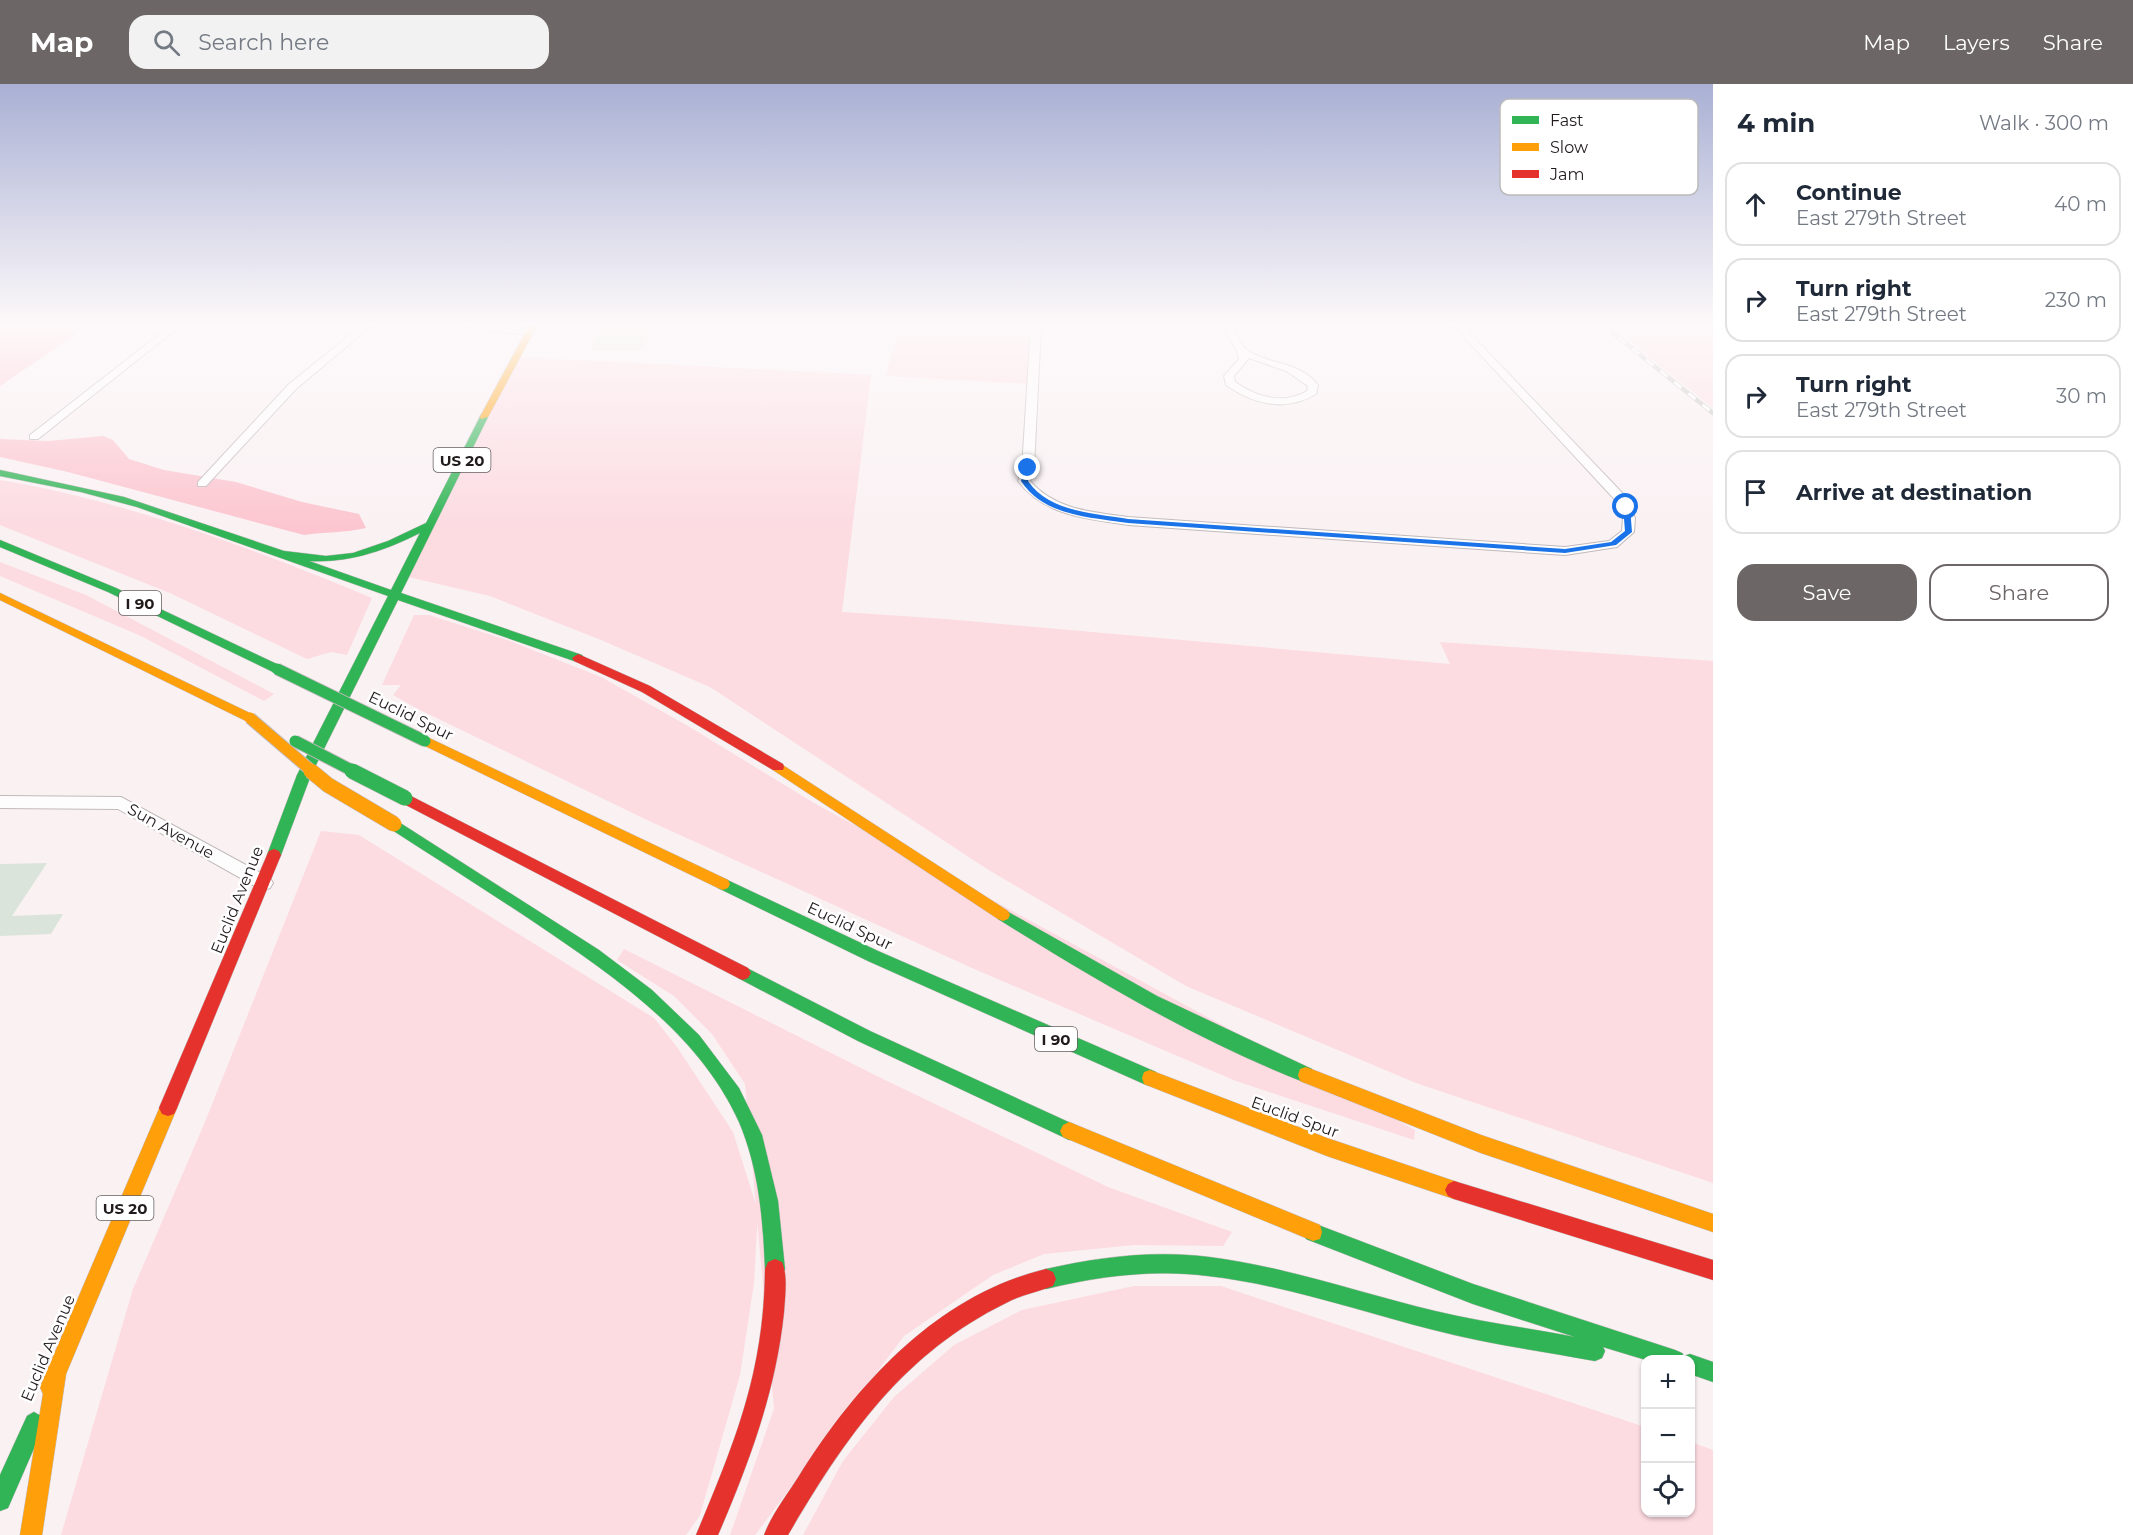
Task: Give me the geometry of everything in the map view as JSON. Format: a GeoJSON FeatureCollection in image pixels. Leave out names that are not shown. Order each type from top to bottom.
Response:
{"type":"FeatureCollection","features":[{"type":"Feature","properties":{"kind":"main road","name":"Euclid Avenue"},"geometry":{"type":"LineString","coordinates":[[0,1500],[56,1376],[264,883],[304,775],[429,525],[498,394]]}},
{"type":"Feature","properties":{"kind":"main road"},"geometry":{"type":"LineString","coordinates":[[0,473],[52,483],[136,504],[259,546],[310,559],[339,558],[376,550],[429,525]]}},
{"type":"Feature","properties":{"kind":"main road","name":"Euclid Spur"},"geometry":{"type":"LineString","coordinates":[[0,543],[111,590],[873,956],[1131,1071],[1327,1147],[1439,1185],[1713,1270]]}},
{"type":"Feature","properties":{"kind":"main road"},"geometry":{"type":"LineString","coordinates":[[259,546],[292,561],[395,597],[516,633],[574,655],[645,689],[771,763],[1063,953],[1152,1002],[1223,1037],[1342,1089],[1480,1143],[1713,1223]]}},
{"type":"Feature","properties":{"kind":"main road"},"geometry":{"type":"LineString","coordinates":[[0,596],[250,718],[855,1032],[1040,1119],[1356,1250],[1473,1294],[1663,1355]]}},
{"type":"Feature","properties":{"kind":"main road"},"geometry":{"type":"LineString","coordinates":[[250,718],[328,785],[394,824],[564,934],[655,1001],[688,1032],[713,1061],[742,1110],[756,1146],[770,1198],[776,1249],[776,1308],[762,1393],[732,1482],[707,1535]]}},
{"type":"Feature","properties":{"kind":"main road"},"geometry":{"type":"LineString","coordinates":[[775,1535],[833,1441],[856,1408],[884,1376],[913,1350],[967,1312],[998,1294],[1066,1271],[1139,1264],[1180,1264],[1222,1268],[1312,1286],[1412,1315],[1641,1360]]}},
{"type":"Feature","properties":{"kind":"main road"},"geometry":{"type":"LineString","coordinates":[[1695,1366],[1713,1373]]}},
{"type":"Feature","properties":{"kind":"main road"},"geometry":{"type":"LineString","coordinates":[[1695,1370],[1713,1373]]}},
{"type":"Feature","properties":{"kind":"main road"},"geometry":{"type":"LineString","coordinates":[[31,1535],[56,1376]]}},
{"type":"Feature","properties":{"kind":"street"},"geometry":{"type":"LineString","coordinates":[[34,437],[89,394]]}},
{"type":"Feature","properties":{"kind":"street"},"geometry":{"type":"LineString","coordinates":[[202,484],[285,394]]}},
{"type":"Feature","properties":{"kind":"street"},"geometry":{"type":"LineString","coordinates":[[1032,394],[1028,468],[1024,481],[1032,492],[1051,504],[1076,513],[1107,518],[1565,551],[1613,544],[1628,532],[1629,518],[1623,501],[1522,394]]}},
{"type":"Feature","properties":{"kind":"street"},"geometry":{"type":"LineString","coordinates":[[1246,394],[1277,401],[1293,401],[1310,394]]}},
{"type":"Feature","properties":{"kind":"street","name":"Sun Avenue"},"geometry":{"type":"LineString","coordinates":[[0,802],[121,803],[264,883]]}},
{"type":"Feature","properties":{"kind":"shaded area"},"geometry":{"type":"Polygon","coordinates":[[[497,394],[869,394],[842,612],[946,619],[1450,664],[1440,642],[1713,661],[1713,1183],[1416,1083],[1186,986],[987,869],[710,687],[490,596],[404,576],[497,394]]]}},
{"type":"Feature","properties":{"kind":"shaded area"},"geometry":{"type":"Polygon","coordinates":[[[1695,394],[1713,394],[1713,408],[1695,394]]]}},
{"type":"Feature","properties":{"kind":"shaded area"},"geometry":{"type":"Polygon","coordinates":[[[103,436],[113,440],[129,459],[164,470],[236,482],[302,502],[359,514],[366,528],[304,535],[68,472],[0,457],[0,439],[48,441],[103,436]]]}},
{"type":"Feature","properties":{"kind":"shaded area"},"geometry":{"type":"Polygon","coordinates":[[[0,480],[95,500],[189,528],[372,598],[347,655],[331,652],[307,659],[170,593],[0,525],[0,480]]]}},
{"type":"Feature","properties":{"kind":"shaded area"},"geometry":{"type":"Polygon","coordinates":[[[0,562],[86,595],[274,694],[264,701],[141,636],[0,576],[0,562]]]}},
{"type":"Feature","properties":{"kind":"shaded area"},"geometry":{"type":"Polygon","coordinates":[[[414,615],[429,615],[510,641],[601,677],[688,726],[814,803],[1415,1130],[1414,1140],[1236,1081],[972,968],[647,820],[416,708],[393,695],[401,685],[382,685],[414,615]]]}},
{"type":"Feature","properties":{"kind":"shaded area"},"geometry":{"type":"Polygon","coordinates":[[[321,831],[359,835],[654,1018],[677,1047],[733,1132],[758,1211],[754,1283],[740,1375],[700,1515],[686,1535],[61,1535],[133,1289],[205,1122],[321,831]]]}},
{"type":"Feature","properties":{"kind":"shaded area"},"geometry":{"type":"Polygon","coordinates":[[[624,949],[885,1080],[1108,1187],[1232,1232],[1223,1246],[1134,1245],[1044,1254],[993,1275],[904,1336],[755,1535],[730,1535],[774,1409],[745,1084],[712,1034],[674,996],[617,960],[624,949]]]}},
{"type":"Feature","properties":{"kind":"shaded area"},"geometry":{"type":"Polygon","coordinates":[[[1134,1286],[1221,1286],[1641,1426],[1641,1517],[1695,1517],[1695,1443],[1713,1450],[1713,1535],[803,1535],[843,1461],[894,1397],[954,1345],[1022,1310],[1134,1286]]]}},
{"type":"Feature","properties":{"kind":"building"},"geometry":{"type":"Polygon","coordinates":[[[47,863],[12,916],[63,914],[51,934],[0,936],[0,864],[47,863]]]}},
{"type":"Feature","properties":{"kind":"railway"},"geometry":{"type":"LineString","coordinates":[[1689,394],[1713,413]]}},
{"type":"Feature","properties":{"kind":"traffic: fast"},"geometry":{"type":"LineString","coordinates":[[274,855],[304,775],[484,417]]}},
{"type":"Feature","properties":{"kind":"traffic: fast"},"geometry":{"type":"LineString","coordinates":[[0,473],[61,484],[121,499],[262,549],[305,558],[326,559],[353,556],[392,543],[429,525]]}},
{"type":"Feature","properties":{"kind":"traffic: fast"},"geometry":{"type":"LineString","coordinates":[[0,543],[112,590],[277,669]]}},
{"type":"Feature","properties":{"kind":"traffic: fast"},"geometry":{"type":"LineString","coordinates":[[259,545],[338,576],[578,658]]}},
{"type":"Feature","properties":{"kind":"traffic: fast"},"geometry":{"type":"LineString","coordinates":[[277,669],[425,741]]}},
{"type":"Feature","properties":{"kind":"traffic: fast"},"geometry":{"type":"LineString","coordinates":[[295,741],[405,798]]}},
{"type":"Feature","properties":{"kind":"traffic: fast"},"geometry":{"type":"LineString","coordinates":[[394,824],[621,974],[694,1040],[733,1094],[753,1135],[769,1201],[775,1269]]}},
{"type":"Feature","properties":{"kind":"traffic: fast"},"geometry":{"type":"LineString","coordinates":[[723,884],[873,956],[1150,1078]]}},
{"type":"Feature","properties":{"kind":"traffic: fast"},"geometry":{"type":"LineString","coordinates":[[1003,915],[1152,1001],[1306,1075]]}},
{"type":"Feature","properties":{"kind":"traffic: fast"},"geometry":{"type":"LineString","coordinates":[[743,973],[864,1036],[1069,1131]]}},
{"type":"Feature","properties":{"kind":"traffic: fast"},"geometry":{"type":"LineString","coordinates":[[1313,1232],[1473,1294],[1660,1355]]}},
{"type":"Feature","properties":{"kind":"traffic: fast"},"geometry":{"type":"LineString","coordinates":[[1046,1279],[1094,1268],[1149,1264],[1207,1266],[1267,1276],[1313,1287],[1436,1321],[1595,1351]]}},
{"type":"Feature","properties":{"kind":"traffic: fast"},"geometry":{"type":"LineString","coordinates":[[1695,1366],[1713,1372]]}},
{"type":"Feature","properties":{"kind":"traffic: fast"},"geometry":{"type":"LineString","coordinates":[[0,1500],[34,1423]]}},
{"type":"Feature","properties":{"kind":"traffic: slow"},"geometry":{"type":"LineString","coordinates":[[484,417],[497,394]]}},
{"type":"Feature","properties":{"kind":"traffic: slow"},"geometry":{"type":"LineString","coordinates":[[0,596],[250,718]]}},
{"type":"Feature","properties":{"kind":"traffic: slow"},"geometry":{"type":"LineString","coordinates":[[250,718],[328,785],[394,824]]}},
{"type":"Feature","properties":{"kind":"traffic: slow"},"geometry":{"type":"LineString","coordinates":[[425,741],[723,884]]}},
{"type":"Feature","properties":{"kind":"traffic: slow"},"geometry":{"type":"LineString","coordinates":[[778,767],[1003,915]]}},
{"type":"Feature","properties":{"kind":"traffic: slow"},"geometry":{"type":"LineString","coordinates":[[1306,1075],[1481,1144],[1713,1223]]}},
{"type":"Feature","properties":{"kind":"traffic: slow"},"geometry":{"type":"LineString","coordinates":[[1150,1078],[1327,1147],[1454,1190]]}},
{"type":"Feature","properties":{"kind":"traffic: slow"},"geometry":{"type":"LineString","coordinates":[[50,1387],[168,1108]]}},
{"type":"Feature","properties":{"kind":"traffic: slow"},"geometry":{"type":"LineString","coordinates":[[1069,1131],[1313,1232]]}},
{"type":"Feature","properties":{"kind":"traffic: slow"},"geometry":{"type":"LineString","coordinates":[[31,1535],[56,1376]]}},
{"type":"Feature","properties":{"kind":"traffic: jam"},"geometry":{"type":"LineString","coordinates":[[578,658],[646,689],[778,767]]}},
{"type":"Feature","properties":{"kind":"traffic: jam"},"geometry":{"type":"LineString","coordinates":[[405,798],[743,973]]}},
{"type":"Feature","properties":{"kind":"traffic: jam"},"geometry":{"type":"LineString","coordinates":[[168,1108],[274,855]]}},
{"type":"Feature","properties":{"kind":"traffic: jam"},"geometry":{"type":"LineString","coordinates":[[1454,1190],[1713,1270]]}},
{"type":"Feature","properties":{"kind":"traffic: jam"},"geometry":{"type":"LineString","coordinates":[[707,1535],[746,1439],[765,1372],[775,1304],[775,1269]]}},
{"type":"Feature","properties":{"kind":"traffic: jam"},"geometry":{"type":"LineString","coordinates":[[775,1535],[836,1438],[881,1382],[908,1356],[937,1333],[971,1311],[998,1296],[1046,1279]]}},
{"type":"Feature","properties":{"kind":"route"},"geometry":{"type":"LineString","coordinates":[[1028,468],[1024,481],[1032,492],[1051,504],[1076,513],[1128,521],[1565,551],[1613,544],[1628,532],[1629,518],[1626,507]]}}]}
